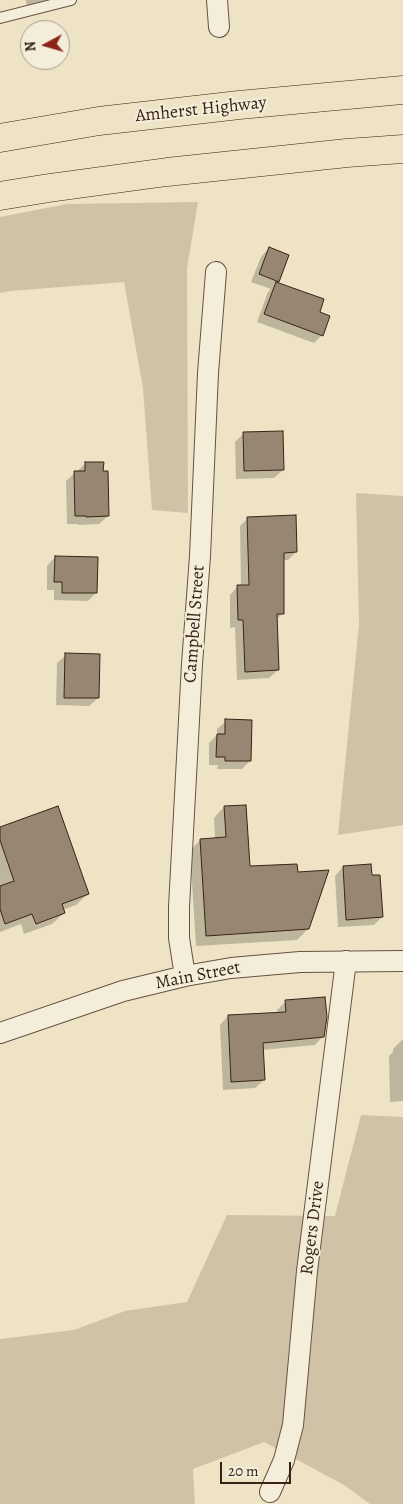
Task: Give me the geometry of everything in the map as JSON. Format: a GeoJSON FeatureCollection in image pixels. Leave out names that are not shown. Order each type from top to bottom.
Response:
{"type":"FeatureCollection","features":[{"type":"Feature","properties":{"kind":"highway","name":"Amherst Highway"},"geometry":{"type":"LineString","coordinates":[[0,138],[100,121],[239,105],[403,90]]}},
{"type":"Feature","properties":{"kind":"highway"},"geometry":{"type":"LineString","coordinates":[[0,196],[167,172],[403,149]]}},
{"type":"Feature","properties":{"kind":"street"},"geometry":{"type":"LineString","coordinates":[[217,0],[219,27]]}},
{"type":"Feature","properties":{"kind":"street","name":"Campbell Street"},"geometry":{"type":"LineString","coordinates":[[184,976],[178,938],[178,907],[191,674],[200,556],[208,373],[216,272]]}},
{"type":"Feature","properties":{"kind":"street","name":"Rogers Drive"},"geometry":{"type":"LineString","coordinates":[[270,1492],[284,1460],[294,1425],[308,1271],[346,961]]}},
{"type":"Feature","properties":{"kind":"street","name":"Main Street"},"geometry":{"type":"LineString","coordinates":[[0,1034],[122,991],[184,976],[231,968],[300,962],[403,961]]}},
{"type":"Feature","properties":{"kind":"lane"},"geometry":{"type":"LineString","coordinates":[[0,18],[71,0]]}},
{"type":"Feature","properties":{"kind":"shaded area"},"geometry":{"type":"Polygon","coordinates":[[[198,202],[187,268],[188,513],[152,510],[143,388],[124,282],[0,293],[0,217],[67,204],[198,202]]]}},
{"type":"Feature","properties":{"kind":"shaded area"},"geometry":{"type":"Polygon","coordinates":[[[356,493],[403,496],[403,825],[338,835],[359,624],[356,493]]]}},
{"type":"Feature","properties":{"kind":"shaded area"},"geometry":{"type":"Polygon","coordinates":[[[361,1115],[403,1117],[403,1504],[370,1504],[344,1485],[264,1442],[193,1469],[195,1504],[0,1504],[0,1339],[74,1330],[125,1311],[187,1302],[227,1215],[335,1216],[361,1115]]]}},
{"type":"Feature","properties":{"kind":"building"},"geometry":{"type":"Polygon","coordinates":[[[269,247],[289,255],[279,282],[259,274],[269,247]]]}},
{"type":"Feature","properties":{"kind":"building"},"geometry":{"type":"Polygon","coordinates":[[[276,282],[324,299],[320,312],[330,316],[323,336],[264,314],[276,282]]]}},
{"type":"Feature","properties":{"kind":"building"},"geometry":{"type":"Polygon","coordinates":[[[283,431],[284,470],[244,471],[243,432],[283,431]]]}},
{"type":"Feature","properties":{"kind":"building"},"geometry":{"type":"Polygon","coordinates":[[[85,462],[104,462],[103,471],[108,471],[109,516],[75,516],[74,471],[85,471],[85,462]]]}},
{"type":"Feature","properties":{"kind":"building"},"geometry":{"type":"Polygon","coordinates":[[[296,515],[297,552],[284,553],[284,614],[277,614],[279,670],[245,672],[243,620],[238,620],[237,585],[249,585],[247,517],[296,515]]]}},
{"type":"Feature","properties":{"kind":"building"},"geometry":{"type":"Polygon","coordinates":[[[55,556],[98,557],[97,593],[62,593],[62,582],[54,582],[55,556]]]}},
{"type":"Feature","properties":{"kind":"building"},"geometry":{"type":"Polygon","coordinates":[[[65,653],[100,654],[99,698],[64,698],[65,653]]]}},
{"type":"Feature","properties":{"kind":"building"},"geometry":{"type":"Polygon","coordinates":[[[225,719],[252,720],[251,761],[225,761],[225,757],[216,757],[217,734],[225,734],[225,719]]]}},
{"type":"Feature","properties":{"kind":"building"},"geometry":{"type":"Polygon","coordinates":[[[246,805],[250,866],[297,864],[298,872],[329,870],[309,929],[206,936],[200,839],[226,837],[224,806],[246,805]]]}},
{"type":"Feature","properties":{"kind":"building"},"geometry":{"type":"Polygon","coordinates":[[[58,806],[89,894],[62,904],[65,913],[36,924],[32,914],[5,924],[0,909],[0,886],[14,881],[0,840],[0,827],[58,806]]]}},
{"type":"Feature","properties":{"kind":"building"},"geometry":{"type":"Polygon","coordinates":[[[371,864],[372,875],[380,875],[383,917],[346,920],[343,866],[371,864]]]}},
{"type":"Feature","properties":{"kind":"building"},"geometry":{"type":"Polygon","coordinates":[[[325,997],[327,1017],[324,1037],[263,1043],[265,1080],[231,1082],[228,1015],[286,1012],[285,1000],[325,997]]]}}]}
